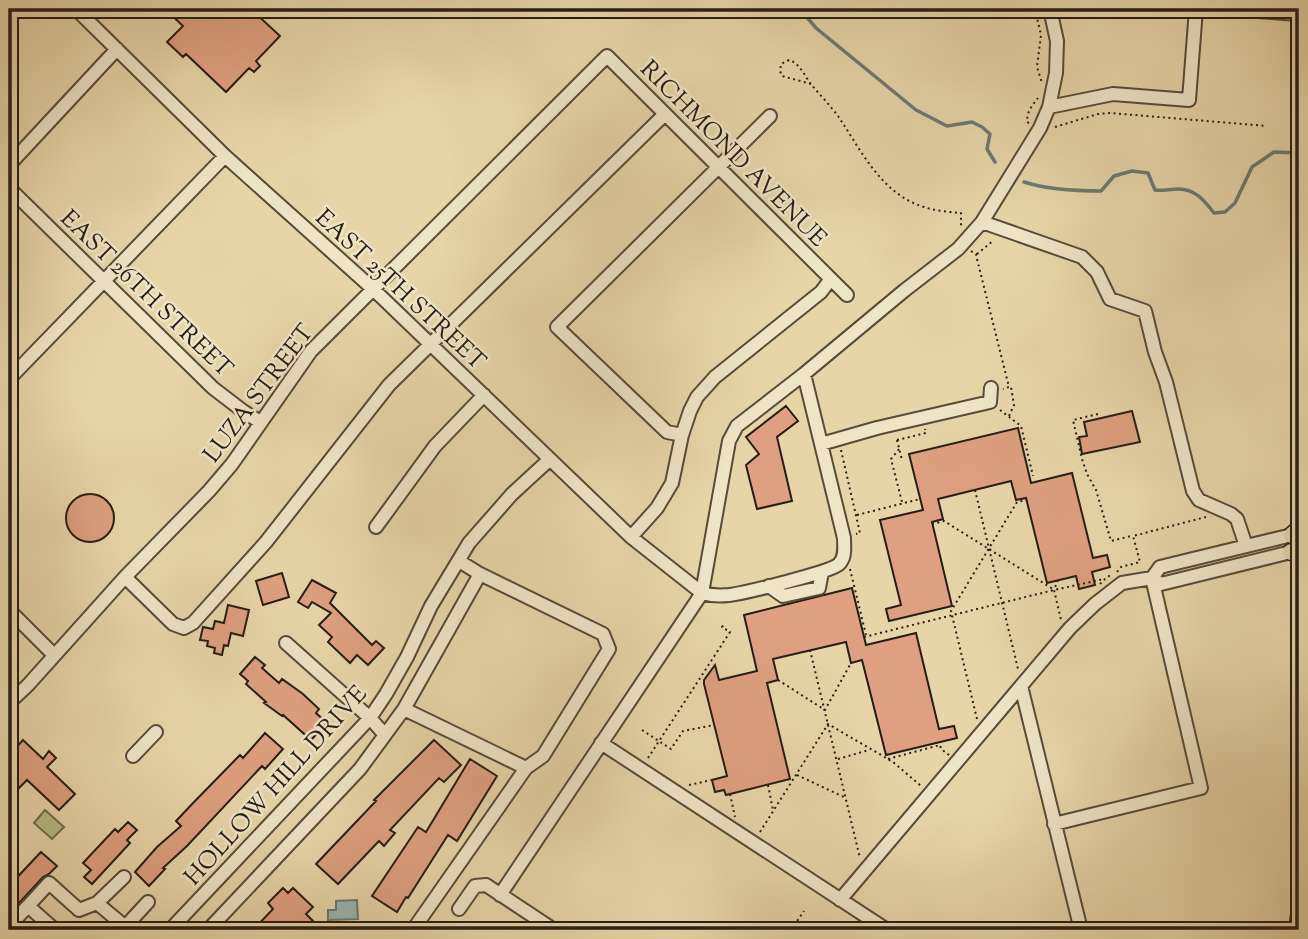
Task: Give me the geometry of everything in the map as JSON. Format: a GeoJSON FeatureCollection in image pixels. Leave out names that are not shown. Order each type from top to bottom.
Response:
{"type":"FeatureCollection","features":[{"type":"Feature","properties":{"kind":"main road"},"geometry":{"type":"LineString","coordinates":[[1291,930],[1299,919]]}},
{"type":"Feature","properties":{"kind":"main road"},"geometry":{"type":"LineString","coordinates":[[1298,930],[1299,919]]}},
{"type":"Feature","properties":{"kind":"street","name":"EAST 25TH STREET"},"geometry":{"type":"LineString","coordinates":[[76,9],[225,156],[372,288],[631,537],[702,593]]}},
{"type":"Feature","properties":{"kind":"street"},"geometry":{"type":"LineString","coordinates":[[500,895],[702,593],[729,440],[737,426],[958,249],[982,222],[1040,128],[1049,107],[1056,73],[1057,41],[1052,9]]}},
{"type":"Feature","properties":{"kind":"street"},"geometry":{"type":"LineString","coordinates":[[1049,107],[1112,94],[1189,100],[1196,9]]}},
{"type":"Feature","properties":{"kind":"street"},"geometry":{"type":"LineString","coordinates":[[1230,9],[1299,14]]}},
{"type":"Feature","properties":{"kind":"street"},"geometry":{"type":"LineString","coordinates":[[9,165],[117,48]]}},
{"type":"Feature","properties":{"kind":"street","name":"RICHMOND AVENUE"},"geometry":{"type":"LineString","coordinates":[[607,56],[846,295]]}},
{"type":"Feature","properties":{"kind":"street","name":"LUZA STREET"},"geometry":{"type":"LineString","coordinates":[[9,703],[209,491],[232,464],[311,351],[607,56]]}},
{"type":"Feature","properties":{"kind":"street"},"geometry":{"type":"LineString","coordinates":[[125,577],[173,624],[184,628],[193,623],[266,542],[389,385],[665,114]]}},
{"type":"Feature","properties":{"kind":"street"},"geometry":{"type":"LineString","coordinates":[[682,435],[667,432],[557,327],[770,116]]}},
{"type":"Feature","properties":{"kind":"street"},"geometry":{"type":"LineString","coordinates":[[9,379],[225,156]]}},
{"type":"Feature","properties":{"kind":"street","name":"EAST 26TH STREET"},"geometry":{"type":"LineString","coordinates":[[9,188],[213,387],[260,422]]}},
{"type":"Feature","properties":{"kind":"street"},"geometry":{"type":"LineString","coordinates":[[982,222],[1082,257],[1097,272],[1110,299],[1145,311],[1193,491],[1199,500],[1237,519],[1245,546]]}},
{"type":"Feature","properties":{"kind":"street"},"geometry":{"type":"LineString","coordinates":[[631,537],[657,508],[672,483],[682,435],[697,397],[715,377],[821,292],[830,280]]}},
{"type":"Feature","properties":{"kind":"street"},"geometry":{"type":"LineString","coordinates":[[702,593],[714,596],[733,594],[822,572],[838,565],[844,552],[844,538],[804,374]]}},
{"type":"Feature","properties":{"kind":"street"},"geometry":{"type":"LineString","coordinates":[[821,444],[990,402],[997,390]]}},
{"type":"Feature","properties":{"kind":"street"},"geometry":{"type":"LineString","coordinates":[[376,527],[435,446],[484,395]]}},
{"type":"Feature","properties":{"kind":"street","name":"HOLLOW HILL DRIVE"},"geometry":{"type":"LineString","coordinates":[[170,930],[370,718],[469,543],[512,494],[549,460]]}},
{"type":"Feature","properties":{"kind":"street"},"geometry":{"type":"LineString","coordinates":[[1054,824],[1202,788],[1152,578],[1160,567],[1245,546],[1297,542]]}},
{"type":"Feature","properties":{"kind":"street"},"geometry":{"type":"LineString","coordinates":[[840,900],[1070,628],[1095,604],[1122,583],[1152,578],[1161,584],[1297,542]]}},
{"type":"Feature","properties":{"kind":"street"},"geometry":{"type":"LineString","coordinates":[[415,930],[526,768],[543,756],[609,649],[603,634],[459,561]]}},
{"type":"Feature","properties":{"kind":"street"},"geometry":{"type":"LineString","coordinates":[[208,930],[360,769],[404,709],[480,574]]}},
{"type":"Feature","properties":{"kind":"street"},"geometry":{"type":"LineString","coordinates":[[9,610],[54,655]]}},
{"type":"Feature","properties":{"kind":"street"},"geometry":{"type":"LineString","coordinates":[[286,643],[370,718],[385,735]]}},
{"type":"Feature","properties":{"kind":"street"},"geometry":{"type":"LineString","coordinates":[[1021,685],[1081,930]]}},
{"type":"Feature","properties":{"kind":"street"},"geometry":{"type":"LineString","coordinates":[[404,709],[526,768]]}},
{"type":"Feature","properties":{"kind":"street"},"geometry":{"type":"LineString","coordinates":[[133,756],[156,732]]}},
{"type":"Feature","properties":{"kind":"street"},"geometry":{"type":"LineString","coordinates":[[601,743],[887,930]]}},
{"type":"Feature","properties":{"kind":"street"},"geometry":{"type":"LineString","coordinates":[[9,926],[49,883],[79,910],[97,903],[124,877]]}},
{"type":"Feature","properties":{"kind":"street"},"geometry":{"type":"LineString","coordinates":[[459,909],[475,886],[486,885],[554,930]]}},
{"type":"Feature","properties":{"kind":"street"},"geometry":{"type":"LineString","coordinates":[[97,903],[127,928],[148,902]]}},
{"type":"Feature","properties":{"kind":"street"},"geometry":{"type":"LineString","coordinates":[[28,906],[55,930]]}},
{"type":"Feature","properties":{"kind":"path"},"geometry":{"type":"LineString","coordinates":[[1035,9],[1041,35],[1037,67],[1042,84]]}},
{"type":"Feature","properties":{"kind":"path"},"geometry":{"type":"LineString","coordinates":[[811,84],[782,76],[781,64],[785,60],[793,60],[832,108],[873,170],[900,195],[934,210],[961,213],[961,229]]}},
{"type":"Feature","properties":{"kind":"path"},"geometry":{"type":"LineString","coordinates":[[1034,125],[1027,122],[1027,115],[1041,95]]}},
{"type":"Feature","properties":{"kind":"path"},"geometry":{"type":"LineString","coordinates":[[1052,128],[1110,113],[1267,126]]}},
{"type":"Feature","properties":{"kind":"path"},"geometry":{"type":"LineString","coordinates":[[976,254],[993,241],[996,234]]}},
{"type":"Feature","properties":{"kind":"path"},"geometry":{"type":"LineString","coordinates":[[969,250],[976,254],[1011,387],[1014,405],[1009,417]]}},
{"type":"Feature","properties":{"kind":"path"},"geometry":{"type":"LineString","coordinates":[[997,390],[1009,387]]}},
{"type":"Feature","properties":{"kind":"path"},"geometry":{"type":"LineString","coordinates":[[996,408],[1021,426],[1033,475]]}},
{"type":"Feature","properties":{"kind":"path"},"geometry":{"type":"LineString","coordinates":[[1098,414],[1073,420],[1082,460],[1096,489],[1111,541],[1214,515]]}},
{"type":"Feature","properties":{"kind":"path"},"geometry":{"type":"LineString","coordinates":[[902,460],[897,438],[926,433],[925,428]]}},
{"type":"Feature","properties":{"kind":"path"},"geometry":{"type":"LineString","coordinates":[[899,448],[891,459],[902,503]]}},
{"type":"Feature","properties":{"kind":"path"},"geometry":{"type":"LineString","coordinates":[[841,449],[860,533],[853,535]]}},
{"type":"Feature","properties":{"kind":"path"},"geometry":{"type":"LineString","coordinates":[[975,490],[1017,667]]}},
{"type":"Feature","properties":{"kind":"path"},"geometry":{"type":"LineString","coordinates":[[857,515],[920,499]]}},
{"type":"Feature","properties":{"kind":"path"},"geometry":{"type":"LineString","coordinates":[[979,727],[951,611],[1017,502],[1027,500]]}},
{"type":"Feature","properties":{"kind":"path"},"geometry":{"type":"LineString","coordinates":[[932,524],[944,521],[1054,590]]}},
{"type":"Feature","properties":{"kind":"path"},"geometry":{"type":"LineString","coordinates":[[1096,589],[1121,567],[1140,562],[1133,536]]}},
{"type":"Feature","properties":{"kind":"path"},"geometry":{"type":"LineString","coordinates":[[849,565],[865,637],[1105,579]]}},
{"type":"Feature","properties":{"kind":"path"},"geometry":{"type":"LineString","coordinates":[[1058,580],[1054,590],[1063,628]]}},
{"type":"Feature","properties":{"kind":"path"},"geometry":{"type":"LineString","coordinates":[[645,762],[730,632],[722,627],[724,623]]}},
{"type":"Feature","properties":{"kind":"path"},"geometry":{"type":"LineString","coordinates":[[810,650],[861,862]]}},
{"type":"Feature","properties":{"kind":"path"},"geometry":{"type":"LineString","coordinates":[[825,710],[851,663]]}},
{"type":"Feature","properties":{"kind":"path"},"geometry":{"type":"LineString","coordinates":[[778,680],[825,710]]}},
{"type":"Feature","properties":{"kind":"path"},"geometry":{"type":"LineString","coordinates":[[828,724],[887,759],[925,790]]}},
{"type":"Feature","properties":{"kind":"path"},"geometry":{"type":"LineString","coordinates":[[758,836],[828,724]]}},
{"type":"Feature","properties":{"kind":"path"},"geometry":{"type":"LineString","coordinates":[[642,730],[671,748],[683,731],[714,725]]}},
{"type":"Feature","properties":{"kind":"path"},"geometry":{"type":"LineString","coordinates":[[887,759],[940,745],[952,758]]}},
{"type":"Feature","properties":{"kind":"path"},"geometry":{"type":"LineString","coordinates":[[837,760],[871,750]]}},
{"type":"Feature","properties":{"kind":"path"},"geometry":{"type":"LineString","coordinates":[[796,775],[846,799]]}},
{"type":"Feature","properties":{"kind":"path"},"geometry":{"type":"LineString","coordinates":[[671,789],[712,780]]}},
{"type":"Feature","properties":{"kind":"path"},"geometry":{"type":"LineString","coordinates":[[768,785],[773,811]]}},
{"type":"Feature","properties":{"kind":"path"},"geometry":{"type":"LineString","coordinates":[[730,794],[736,821]]}},
{"type":"Feature","properties":{"kind":"path"},"geometry":{"type":"LineString","coordinates":[[791,930],[804,911]]}},
{"type":"Feature","properties":{"kind":"green space"},"geometry":{"type":"Polygon","coordinates":[[[45,810],[64,827],[52,839],[34,823],[45,810]]]}},
{"type":"Feature","properties":{"kind":"water"},"geometry":{"type":"Polygon","coordinates":[[[357,900],[358,919],[328,920],[328,910],[336,910],[336,901],[357,900]]]}},
{"type":"Feature","properties":{"kind":"building"},"geometry":{"type":"Polygon","coordinates":[[[165,9],[251,9],[280,36],[256,61],[260,66],[254,72],[249,68],[226,92],[186,54],[183,57],[167,42],[183,26],[165,9]]]}},
{"type":"Feature","properties":{"kind":"building"},"geometry":{"type":"Polygon","coordinates":[[[786,406],[798,421],[777,437],[792,501],[757,509],[746,465],[759,454],[746,437],[786,406]]]}},
{"type":"Feature","properties":{"kind":"building"},"geometry":{"type":"Polygon","coordinates":[[[1132,411],[1140,442],[1082,454],[1079,437],[1087,436],[1084,422],[1132,411]]]}},
{"type":"Feature","properties":{"kind":"building"},"geometry":{"type":"Polygon","coordinates":[[[1018,428],[1031,483],[1072,473],[1093,558],[1107,555],[1110,567],[1092,572],[1095,585],[1079,589],[1076,576],[1047,583],[1026,498],[1016,500],[1011,481],[938,499],[943,519],[932,522],[952,606],[889,621],[886,609],[901,605],[880,520],[923,510],[909,454],[1018,428]]]}},
{"type":"Feature","properties":{"kind":"building"},"geometry":{"type":"Polygon","coordinates":[[[90,494],[107,501],[114,518],[107,535],[90,542],[73,535],[66,518],[73,501],[90,494]]]}},
{"type":"Feature","properties":{"kind":"building"},"geometry":{"type":"Polygon","coordinates":[[[282,573],[289,597],[263,605],[256,581],[282,573]]]}},
{"type":"Feature","properties":{"kind":"building"},"geometry":{"type":"Polygon","coordinates":[[[312,580],[336,593],[330,603],[372,645],[376,641],[384,648],[368,665],[357,655],[350,663],[328,642],[332,637],[319,625],[331,613],[312,602],[308,608],[298,602],[312,580]]]}},
{"type":"Feature","properties":{"kind":"building"},"geometry":{"type":"Polygon","coordinates":[[[852,588],[866,645],[916,633],[939,729],[954,726],[957,738],[886,755],[862,660],[851,663],[846,642],[773,659],[778,680],[767,683],[790,779],[726,795],[724,790],[715,792],[712,780],[727,776],[704,680],[715,665],[719,680],[757,671],[744,615],[852,588]]]}},
{"type":"Feature","properties":{"kind":"building"},"geometry":{"type":"Polygon","coordinates":[[[228,605],[249,610],[243,636],[231,633],[228,646],[224,645],[222,655],[214,653],[215,648],[207,646],[208,641],[200,640],[203,627],[213,629],[215,621],[224,623],[228,605]]]}},
{"type":"Feature","properties":{"kind":"building"},"geometry":{"type":"Polygon","coordinates":[[[255,657],[265,665],[262,668],[279,683],[282,679],[319,709],[316,713],[327,723],[311,740],[283,715],[264,703],[266,702],[246,684],[248,681],[240,674],[255,657]]]}},
{"type":"Feature","properties":{"kind":"building"},"geometry":{"type":"Polygon","coordinates":[[[265,733],[283,749],[265,769],[262,766],[163,868],[165,869],[149,886],[135,872],[157,847],[181,826],[176,821],[240,755],[243,758],[265,733]]]}},
{"type":"Feature","properties":{"kind":"building"},"geometry":{"type":"Polygon","coordinates":[[[23,740],[43,759],[49,751],[56,758],[47,767],[75,794],[59,810],[27,780],[9,798],[9,755],[23,740]]]}},
{"type":"Feature","properties":{"kind":"building"},"geometry":{"type":"Polygon","coordinates":[[[434,740],[461,765],[444,782],[439,778],[390,830],[395,833],[384,846],[379,841],[338,884],[316,864],[376,801],[374,800],[434,740]]]}},
{"type":"Feature","properties":{"kind":"building"},"geometry":{"type":"Polygon","coordinates":[[[470,759],[497,776],[457,841],[448,835],[397,912],[372,896],[418,827],[426,832],[470,759]]]}},
{"type":"Feature","properties":{"kind":"building"},"geometry":{"type":"Polygon","coordinates":[[[128,822],[137,830],[127,840],[130,843],[92,884],[84,877],[91,870],[83,863],[115,829],[118,832],[128,822]]]}},
{"type":"Feature","properties":{"kind":"building"},"geometry":{"type":"Polygon","coordinates":[[[41,852],[57,866],[43,877],[9,914],[9,886],[41,852]]]}},
{"type":"Feature","properties":{"kind":"building"},"geometry":{"type":"Polygon","coordinates":[[[283,888],[288,893],[293,888],[313,907],[306,914],[316,924],[309,930],[300,930],[295,926],[291,930],[253,930],[273,909],[268,903],[283,888]]]}},
{"type":"Feature","properties":{"kind":"waterway"},"geometry":{"type":"LineString","coordinates":[[800,9],[816,28],[916,110],[947,126],[972,122],[982,127],[990,134],[987,149],[995,162]]}},
{"type":"Feature","properties":{"kind":"waterway"},"geometry":{"type":"LineString","coordinates":[[1024,182],[1053,188],[1101,191],[1114,176],[1132,171],[1148,173],[1155,190],[1189,191],[1203,200],[1214,213],[1225,212],[1235,203],[1252,167],[1274,152],[1299,153]]}}]}
